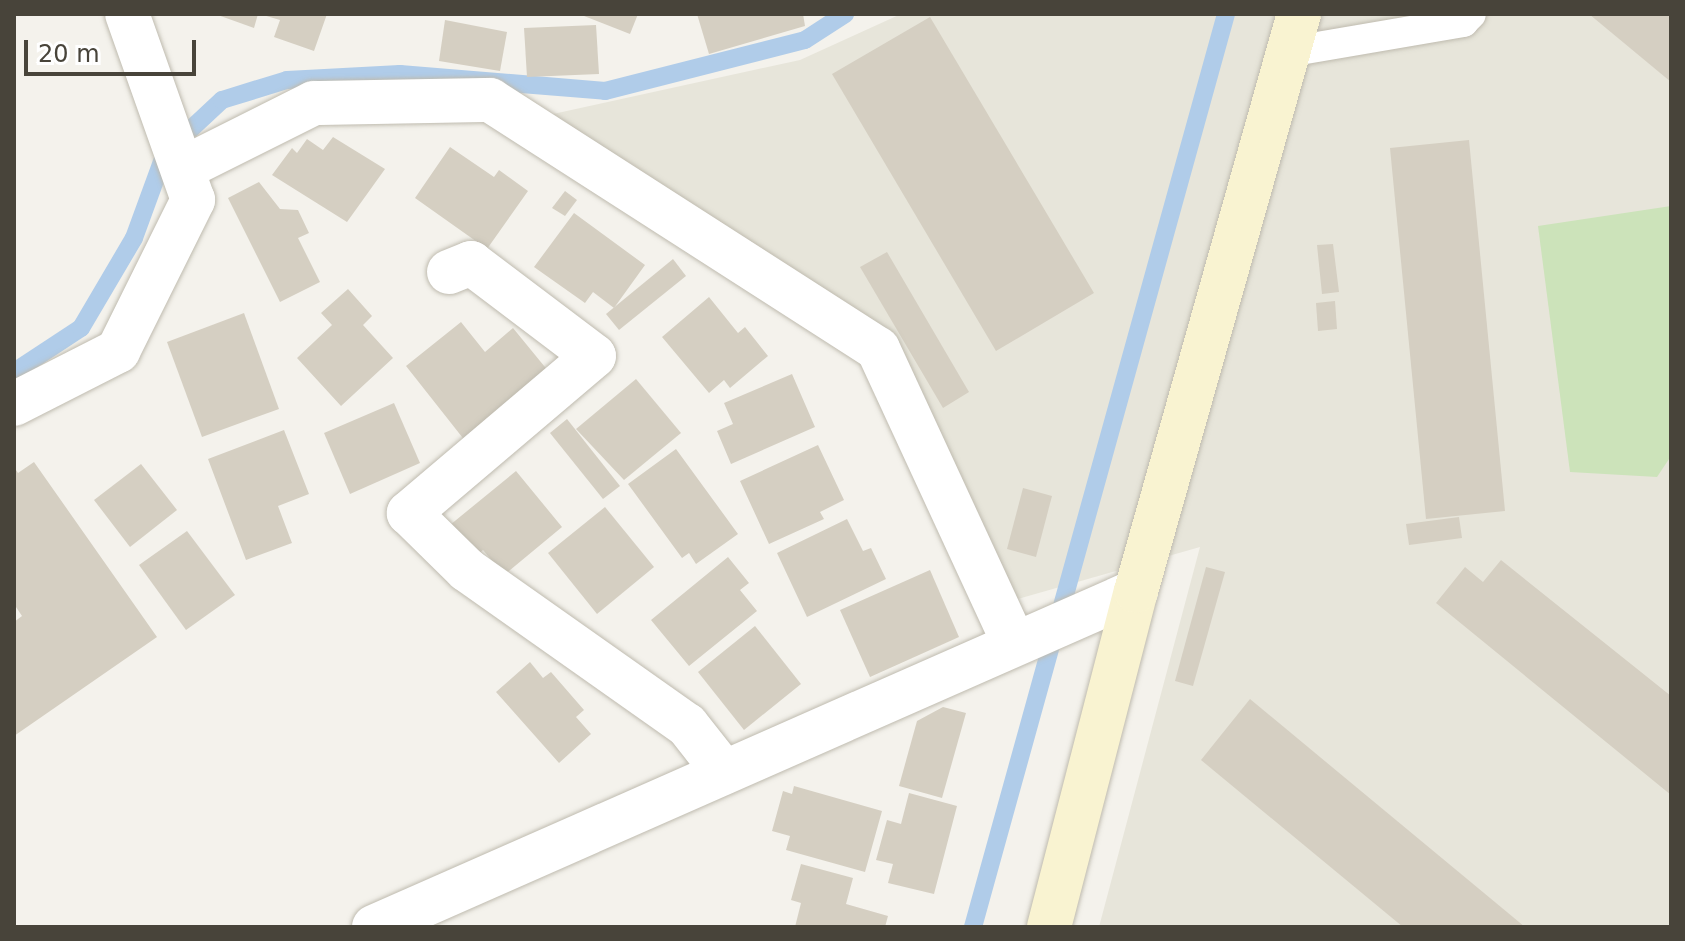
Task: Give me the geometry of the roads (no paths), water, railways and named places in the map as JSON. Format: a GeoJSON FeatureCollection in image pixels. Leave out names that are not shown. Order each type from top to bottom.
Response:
{"type":"FeatureCollection","features":[{"type":"Feature","properties":{"kind":"street"},"geometry":{"type":"LineString","coordinates":[[14,404],[118,351],[193,200],[127,14]]}},
{"type":"Feature","properties":{"kind":"street"},"geometry":{"type":"LineString","coordinates":[[1049,927],[1136,591],[1294,33]]}},
{"type":"Feature","properties":{"kind":"street"},"geometry":{"type":"LineString","coordinates":[[177,149],[314,103],[490,100],[878,349],[1018,641]]}},
{"type":"Feature","properties":{"kind":"street"},"geometry":{"type":"LineString","coordinates":[[449,272],[471,263],[594,356],[409,513],[467,570],[687,725],[724,772]]}},
{"type":"Feature","properties":{"kind":"street"},"geometry":{"type":"LineString","coordinates":[[374,927],[1136,591]]}},
{"type":"Feature","properties":{"kind":"lane"},"geometry":{"type":"LineString","coordinates":[[1294,33],[1463,22],[1471,14]]}},
{"type":"Feature","properties":{"kind":"waterway"},"geometry":{"type":"LineString","coordinates":[[14,372],[81,328],[134,238],[172,134],[192,128],[222,100],[287,80],[400,74],[605,91],[805,40],[845,14]]}},
{"type":"Feature","properties":{"kind":"waterway"},"geometry":{"type":"LineString","coordinates":[[973,927],[1226,14]]}}]}
